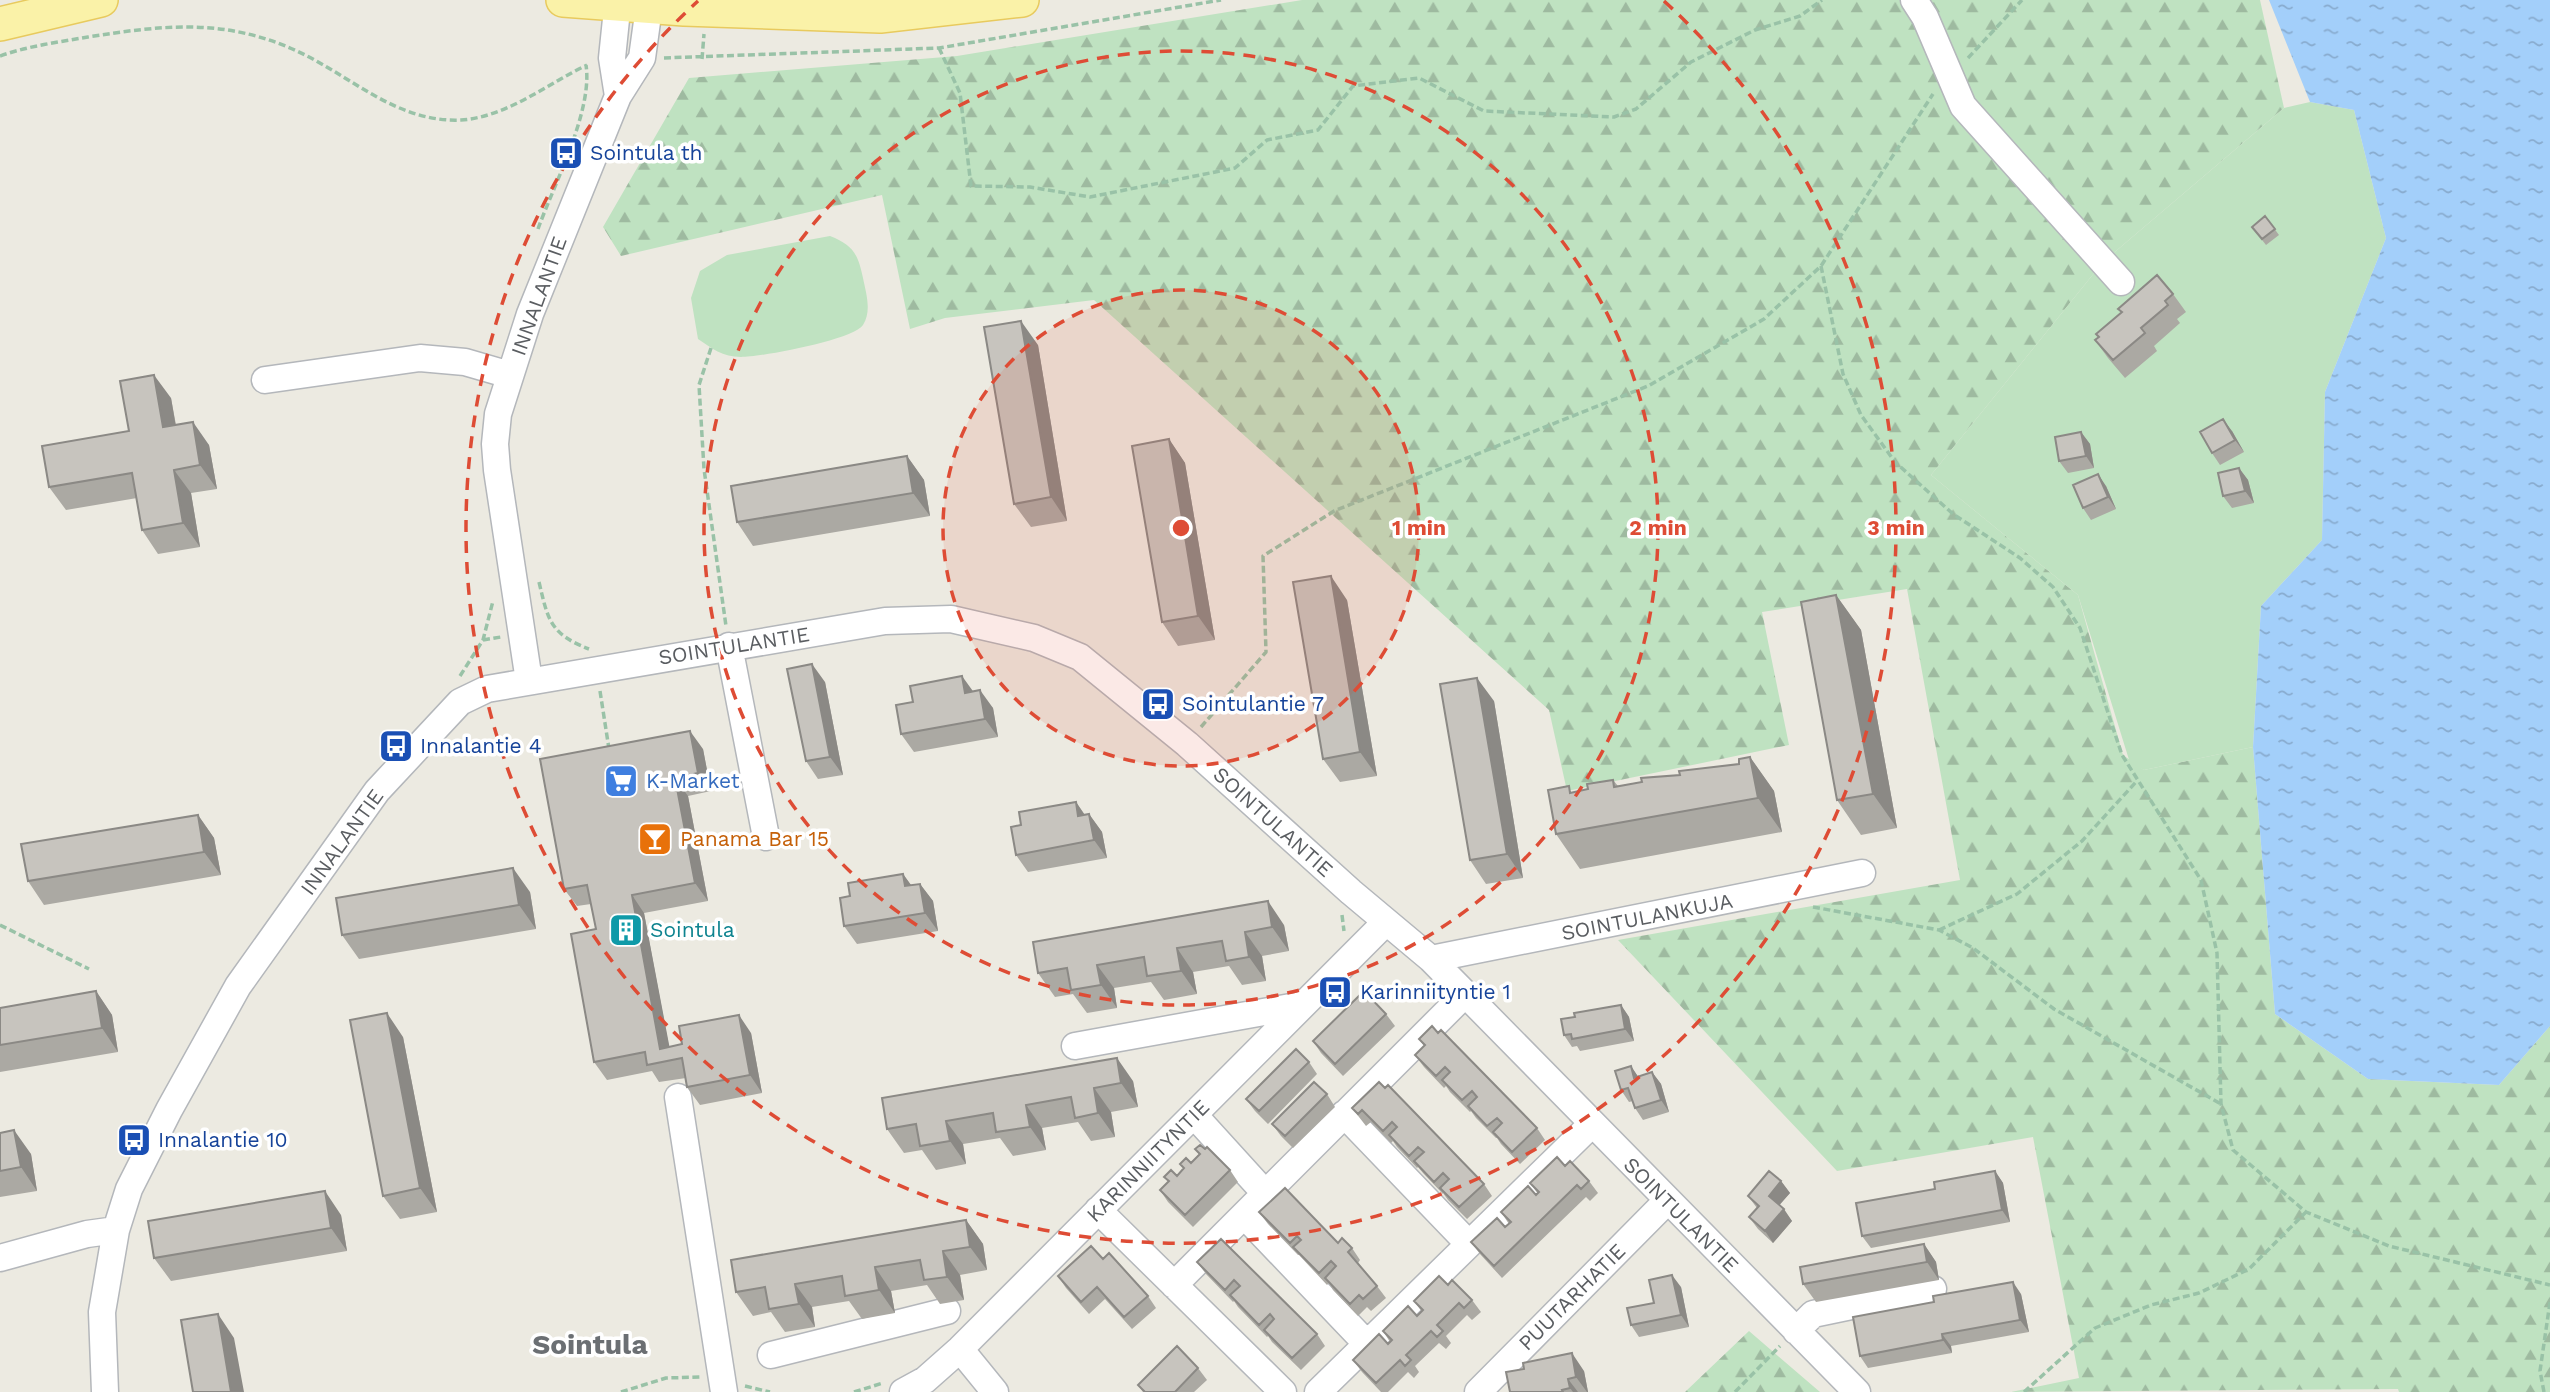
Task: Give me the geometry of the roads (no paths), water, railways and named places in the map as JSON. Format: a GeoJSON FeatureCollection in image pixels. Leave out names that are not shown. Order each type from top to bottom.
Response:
{"type":"FeatureCollection","features":[{"type":"Feature","properties":{"kind":"main road"},"geometry":{"type":"LineString","coordinates":[[0,24],[101,0]]}},
{"type":"Feature","properties":{"kind":"main road"},"geometry":{"type":"LineString","coordinates":[[563,0],[880,16],[1022,0]]}},
{"type":"Feature","properties":{"kind":"street"},"geometry":{"type":"LineString","coordinates":[[1914,0],[1925,17],[1963,106],[2121,282]]}},
{"type":"Feature","properties":{"kind":"street","name":"INNALANTIE"},"geometry":{"type":"LineString","coordinates":[[105,1392],[102,1312],[116,1230],[129,1189],[238,986],[377,791],[460,702],[487,689],[530,681],[495,444],[498,414],[530,314],[618,96],[612,58],[633,3]]}},
{"type":"Feature","properties":{"kind":"street"},"geometry":{"type":"LineString","coordinates":[[265,380],[420,358],[465,362],[510,376]]}},
{"type":"Feature","properties":{"kind":"street","name":"SOINTULANTIE"},"geometry":{"type":"LineString","coordinates":[[530,681],[885,621],[951,619],[1034,638],[1080,657],[1187,744],[1431,959],[1857,1392]]}},
{"type":"Feature","properties":{"kind":"street"},"geometry":{"type":"LineString","coordinates":[[729,646],[766,837]]}},
{"type":"Feature","properties":{"kind":"street","name":"SOINTULANKUJA"},"geometry":{"type":"LineString","coordinates":[[1431,959],[1862,873]]}},
{"type":"Feature","properties":{"kind":"street","name":"KARINNIITYNTIE"},"geometry":{"type":"LineString","coordinates":[[904,1392],[925,1380],[960,1349],[1386,922]]}},
{"type":"Feature","properties":{"kind":"street"},"geometry":{"type":"LineString","coordinates":[[1174,1285],[1465,994]]}},
{"type":"Feature","properties":{"kind":"street"},"geometry":{"type":"LineString","coordinates":[[1075,1046],[1302,1006]]}},
{"type":"Feature","properties":{"kind":"street"},"geometry":{"type":"LineString","coordinates":[[678,1097],[723,1386]]}},
{"type":"Feature","properties":{"kind":"street"},"geometry":{"type":"LineString","coordinates":[[1344,1114],[1468,1243]]}},
{"type":"Feature","properties":{"kind":"street"},"geometry":{"type":"LineString","coordinates":[[1194,1115],[1265,1194]]}},
{"type":"Feature","properties":{"kind":"street"},"geometry":{"type":"LineString","coordinates":[[1318,1392],[1592,1124]]}},
{"type":"Feature","properties":{"kind":"street","name":"PUUTARHATIE"},"geometry":{"type":"LineString","coordinates":[[1478,1392],[1667,1201]]}},
{"type":"Feature","properties":{"kind":"street"},"geometry":{"type":"LineString","coordinates":[[1098,1210],[1283,1392]]}},
{"type":"Feature","properties":{"kind":"street"},"geometry":{"type":"LineString","coordinates":[[1244,1215],[1367,1344]]}},
{"type":"Feature","properties":{"kind":"street"},"geometry":{"type":"LineString","coordinates":[[0,1258],[87,1234],[116,1230]]}},
{"type":"Feature","properties":{"kind":"street"},"geometry":{"type":"LineString","coordinates":[[1796,1331],[1813,1314],[1933,1289]]}},
{"type":"Feature","properties":{"kind":"street"},"geometry":{"type":"LineString","coordinates":[[771,1355],[947,1311]]}},
{"type":"Feature","properties":{"kind":"street"},"geometry":{"type":"LineString","coordinates":[[960,1349],[995,1392]]}},
{"type":"Feature","properties":{"kind":"water"},"geometry":{"type":"Polygon","coordinates":[[[2269,0],[2550,0],[2550,1026],[2499,1085],[2368,1079],[2275,1014],[2253,747],[2261,606],[2322,540],[2325,392],[2386,238],[2354,110],[2310,102],[2269,0]]]}},
{"type":"Feature","properties":{"kind":"place","name":"Sointula th"},"geometry":{"type":"Point","coordinates":[566,153]}},
{"type":"Feature","properties":{"kind":"place","name":"Sointulantie 7"},"geometry":{"type":"Point","coordinates":[1158,704]}},
{"type":"Feature","properties":{"kind":"place","name":"Innalantie 4"},"geometry":{"type":"Point","coordinates":[396,746]}},
{"type":"Feature","properties":{"kind":"place","name":"K-Market"},"geometry":{"type":"Point","coordinates":[621,781]}},
{"type":"Feature","properties":{"kind":"place","name":"Panama Bar 15"},"geometry":{"type":"Point","coordinates":[655,839]}},
{"type":"Feature","properties":{"kind":"place","name":"Sointula"},"geometry":{"type":"Point","coordinates":[626,930]}},
{"type":"Feature","properties":{"kind":"place","name":"Karinniityntie 1"},"geometry":{"type":"Point","coordinates":[1335,992]}},
{"type":"Feature","properties":{"kind":"place","name":"Innalantie 10"},"geometry":{"type":"Point","coordinates":[134,1140]}},
{"type":"Feature","properties":{"kind":"district","name":"Sointula"},"geometry":{"type":"Point","coordinates":[590,1344]}}]}
